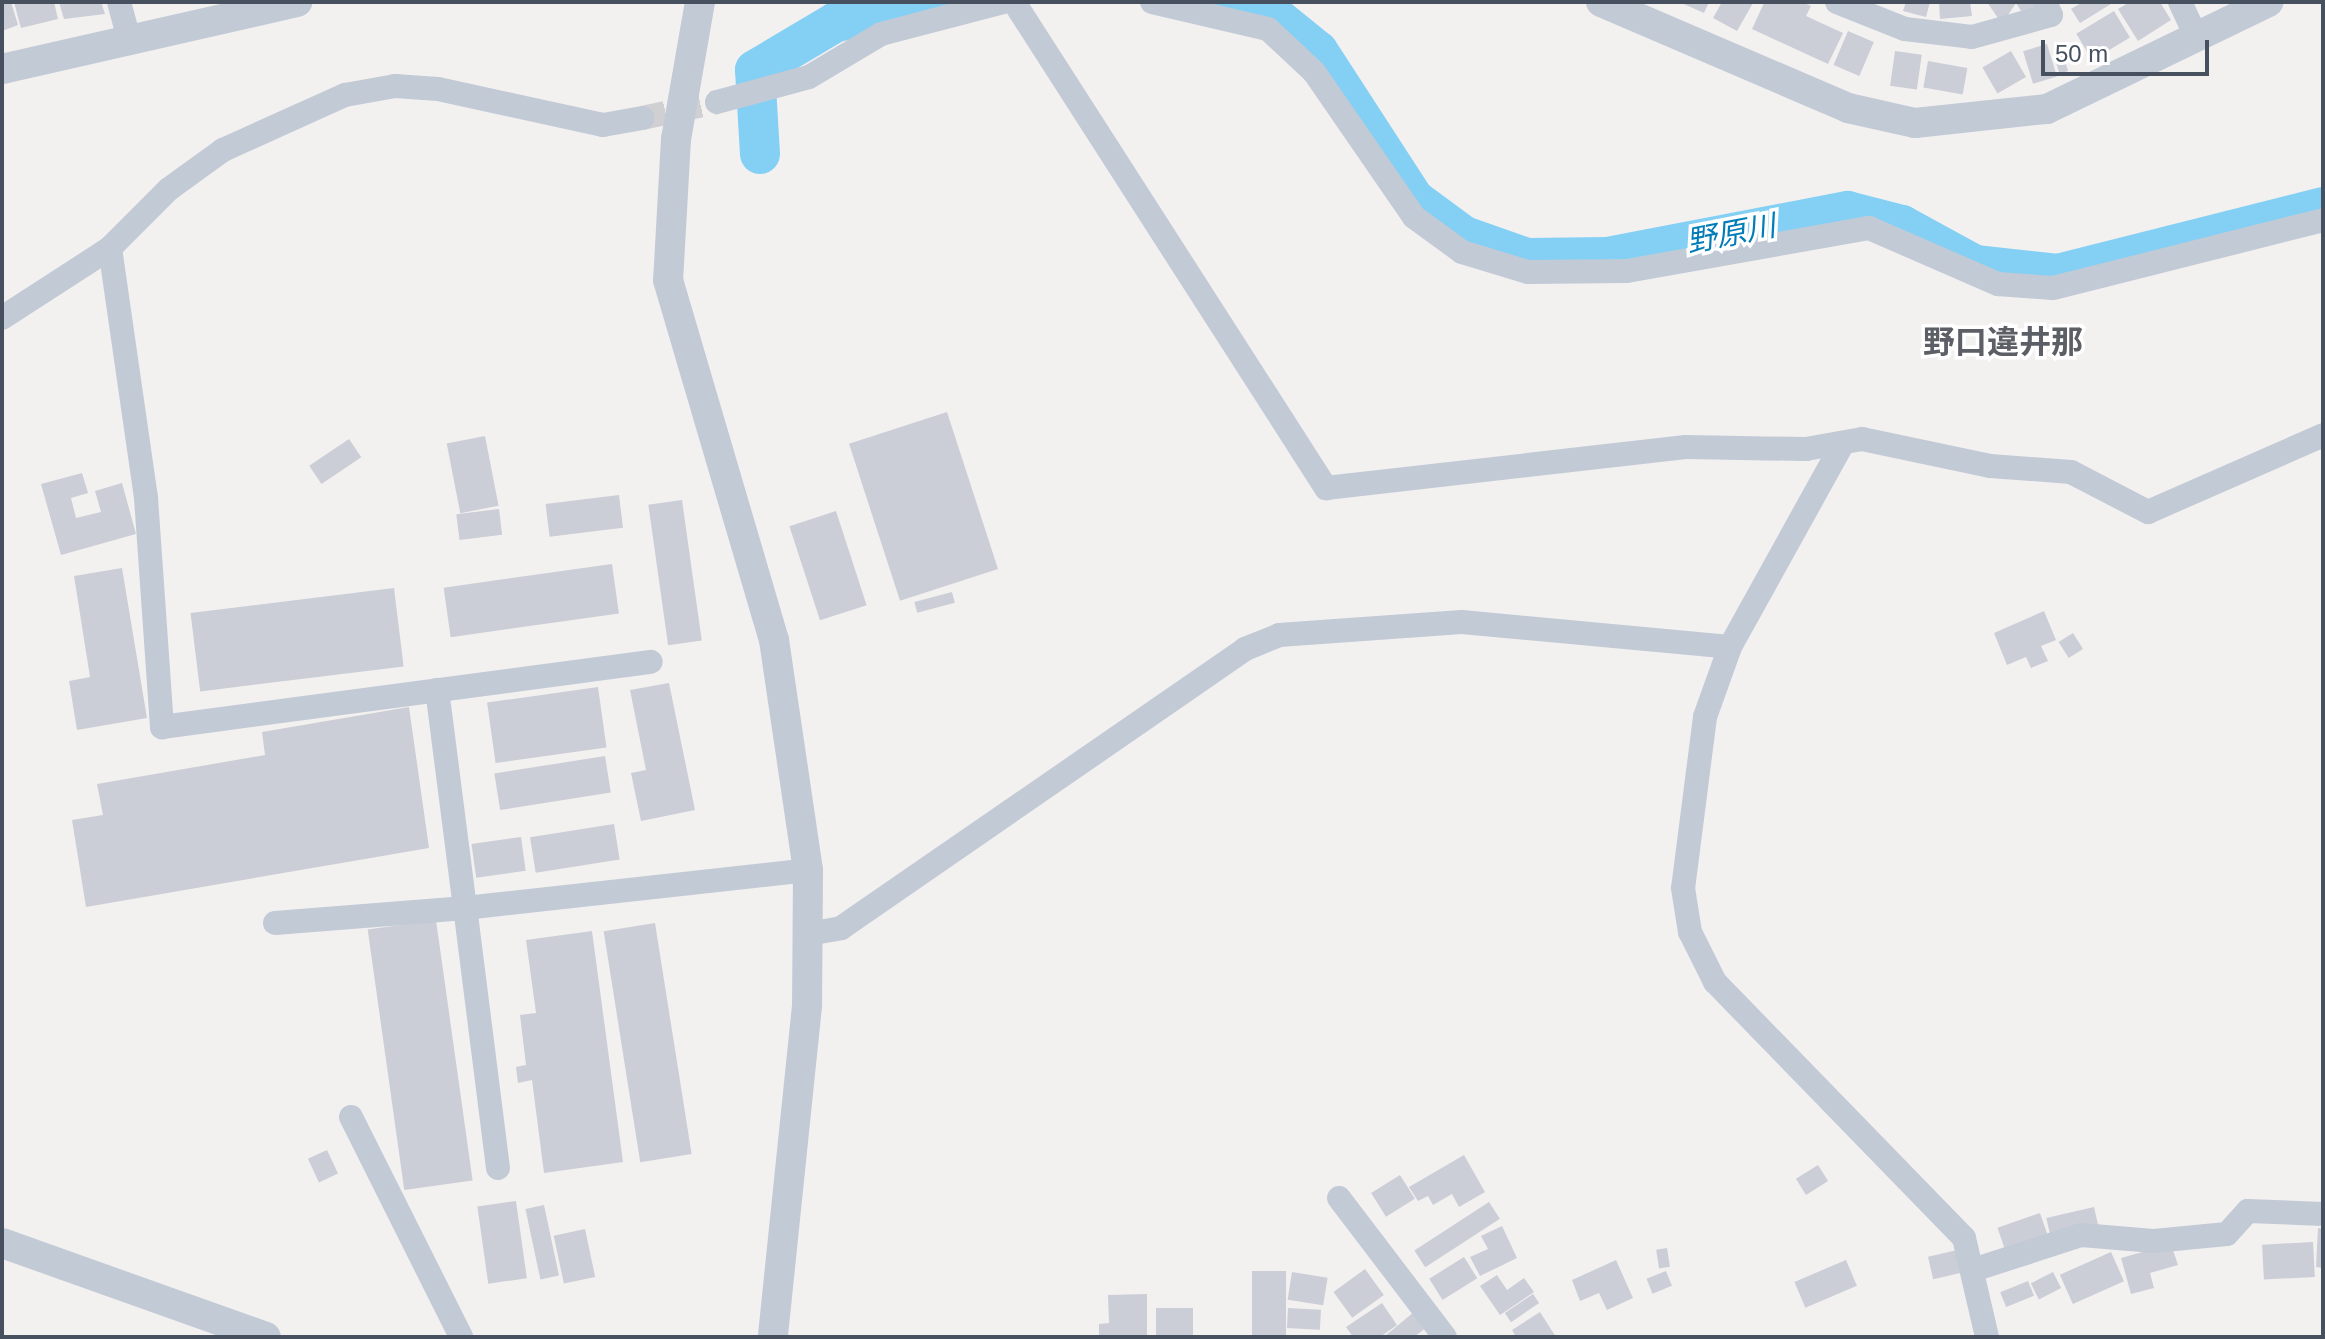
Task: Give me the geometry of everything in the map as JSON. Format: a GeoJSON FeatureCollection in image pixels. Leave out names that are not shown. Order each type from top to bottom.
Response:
{"type":"FeatureCollection","features":[{"type":"Feature","properties":{"kind":"street"},"geometry":{"type":"LineString","coordinates":[[119,2],[129,40]]}},
{"type":"Feature","properties":{"kind":"street"},"geometry":{"type":"LineString","coordinates":[[2,69],[297,2]]}},
{"type":"Feature","properties":{"kind":"street"},"geometry":{"type":"LineString","coordinates":[[700,2],[676,139],[668,280],[774,640],[808,870],[808,934],[773,1337]]}},
{"type":"Feature","properties":{"kind":"street"},"geometry":{"type":"LineString","coordinates":[[717,102],[809,77],[881,34],[1003,2]]}},
{"type":"Feature","properties":{"kind":"street"},"geometry":{"type":"LineString","coordinates":[[1014,2],[1326,488],[1686,447],[1843,443],[1862,439],[1990,466],[2071,472],[2148,512],[2323,435]]}},
{"type":"Feature","properties":{"kind":"street"},"geometry":{"type":"LineString","coordinates":[[1152,2],[1241,17],[1279,37],[1314,72],[1414,217],[1462,252],[1528,272],[1627,271],[1869,228],[1998,284],[2053,288],[2323,220]]}},
{"type":"Feature","properties":{"kind":"street"},"geometry":{"type":"LineString","coordinates":[[1601,2],[1848,108],[1915,123],[2047,109],[2268,2]]}},
{"type":"Feature","properties":{"kind":"street"},"geometry":{"type":"LineString","coordinates":[[1837,2],[1905,29],[1972,37],[2051,15],[2045,2]]}},
{"type":"Feature","properties":{"kind":"street"},"geometry":{"type":"LineString","coordinates":[[2180,2],[2197,38]]}},
{"type":"Feature","properties":{"kind":"street"},"geometry":{"type":"LineString","coordinates":[[2,318],[110,248],[169,189],[223,150],[345,95],[395,86],[438,89],[603,125],[642,118]]}},
{"type":"Feature","properties":{"kind":"street"},"geometry":{"type":"LineString","coordinates":[[110,248],[146,498],[162,727],[651,662]]}},
{"type":"Feature","properties":{"kind":"street"},"geometry":{"type":"LineString","coordinates":[[1843,443],[1730,647],[1697,761],[1683,888],[1690,932],[1715,982],[1923,1192],[1964,1238],[1976,1269],[1987,1337]]}},
{"type":"Feature","properties":{"kind":"street"},"geometry":{"type":"LineString","coordinates":[[808,934],[841,928],[1245,649],[1279,635],[1462,622],[1730,647]]}},
{"type":"Feature","properties":{"kind":"street"},"geometry":{"type":"LineString","coordinates":[[437,690],[498,1168]]}},
{"type":"Feature","properties":{"kind":"street"},"geometry":{"type":"LineString","coordinates":[[275,923],[465,908],[808,870]]}},
{"type":"Feature","properties":{"kind":"street"},"geometry":{"type":"LineString","coordinates":[[351,1117],[461,1337]]}},
{"type":"Feature","properties":{"kind":"street"},"geometry":{"type":"LineString","coordinates":[[1339,1198],[1445,1337]]}},
{"type":"Feature","properties":{"kind":"street"},"geometry":{"type":"LineString","coordinates":[[1976,1269],[2081,1235],[2154,1241],[2227,1234],[2248,1211],[2323,1214]]}},
{"type":"Feature","properties":{"kind":"street"},"geometry":{"type":"LineString","coordinates":[[2,1243],[266,1337]]}},
{"type":"Feature","properties":{"kind":"building"},"geometry":{"type":"Polygon","coordinates":[[[2,2],[11,2],[18,25],[2,31],[2,2]]]}},
{"type":"Feature","properties":{"kind":"building"},"geometry":{"type":"Polygon","coordinates":[[[14,2],[54,2],[58,19],[21,28],[14,2]]]}},
{"type":"Feature","properties":{"kind":"building"},"geometry":{"type":"Polygon","coordinates":[[[59,2],[101,2],[105,14],[64,19],[59,2]]]}},
{"type":"Feature","properties":{"kind":"building"},"geometry":{"type":"Polygon","coordinates":[[[1679,2],[1709,2],[1704,13],[1679,2]]]}},
{"type":"Feature","properties":{"kind":"building"},"geometry":{"type":"Polygon","coordinates":[[[1722,2],[1753,3],[1737,31],[1713,18],[1722,2]]]}},
{"type":"Feature","properties":{"kind":"building"},"geometry":{"type":"Polygon","coordinates":[[[1802,2],[1811,6],[1806,16],[1843,33],[1828,64],[1752,29],[1764,3],[1802,2]]]}},
{"type":"Feature","properties":{"kind":"building"},"geometry":{"type":"Polygon","coordinates":[[[1906,2],[1930,2],[1926,17],[1903,11],[1906,2]]]}},
{"type":"Feature","properties":{"kind":"building"},"geometry":{"type":"Polygon","coordinates":[[[1939,2],[1970,2],[1972,16],[1940,19],[1939,2]]]}},
{"type":"Feature","properties":{"kind":"building"},"geometry":{"type":"Polygon","coordinates":[[[1987,2],[2040,2],[2027,20],[2016,3],[2002,24],[1987,2]]]}},
{"type":"Feature","properties":{"kind":"building"},"geometry":{"type":"Polygon","coordinates":[[[2083,2],[2111,4],[2080,23],[2071,9],[2083,2]]]}},
{"type":"Feature","properties":{"kind":"building"},"geometry":{"type":"Polygon","coordinates":[[[2130,2],[2160,2],[2171,20],[2138,41],[2118,9],[2130,2]]]}},
{"type":"Feature","properties":{"kind":"building"},"geometry":{"type":"Polygon","coordinates":[[[2114,11],[2130,38],[2092,60],[2076,34],[2114,11]]]}},
{"type":"Feature","properties":{"kind":"building"},"geometry":{"type":"Polygon","coordinates":[[[1848,31],[1874,42],[1859,76],[1834,65],[1848,31]]]}},
{"type":"Feature","properties":{"kind":"building"},"geometry":{"type":"Polygon","coordinates":[[[2047,44],[2057,77],[2033,84],[2023,51],[2047,44]]]}},
{"type":"Feature","properties":{"kind":"building"},"geometry":{"type":"Polygon","coordinates":[[[1895,51],[1922,55],[1917,89],[1890,86],[1895,51]]]}},
{"type":"Feature","properties":{"kind":"building"},"geometry":{"type":"Polygon","coordinates":[[[2011,51],[2026,77],[1997,93],[1982,68],[2011,51]]]}},
{"type":"Feature","properties":{"kind":"building"},"geometry":{"type":"Polygon","coordinates":[[[2062,52],[2068,71],[2060,74],[2053,55],[2062,52]]]}},
{"type":"Feature","properties":{"kind":"building"},"geometry":{"type":"Polygon","coordinates":[[[1928,61],[1967,68],[1963,95],[1923,88],[1928,61]]]}},
{"type":"Feature","properties":{"kind":"building"},"geometry":{"type":"Polygon","coordinates":[[[947,412],[998,569],[900,601],[849,444],[947,412]]]}},
{"type":"Feature","properties":{"kind":"building"},"geometry":{"type":"Polygon","coordinates":[[[485,436],[499,506],[460,513],[447,443],[485,436]]]}},
{"type":"Feature","properties":{"kind":"building"},"geometry":{"type":"Polygon","coordinates":[[[349,439],[361,457],[322,484],[309,466],[349,439]]]}},
{"type":"Feature","properties":{"kind":"building"},"geometry":{"type":"Polygon","coordinates":[[[82,473],[88,493],[71,498],[76,518],[101,512],[95,491],[122,483],[136,534],[61,555],[41,484],[82,473]]]}},
{"type":"Feature","properties":{"kind":"building"},"geometry":{"type":"Polygon","coordinates":[[[619,495],[623,528],[550,537],[546,504],[619,495]]]}},
{"type":"Feature","properties":{"kind":"building"},"geometry":{"type":"Polygon","coordinates":[[[682,500],[702,641],[668,645],[648,505],[682,500]]]}},
{"type":"Feature","properties":{"kind":"building"},"geometry":{"type":"Polygon","coordinates":[[[499,509],[502,535],[459,540],[456,514],[499,509]]]}},
{"type":"Feature","properties":{"kind":"building"},"geometry":{"type":"Polygon","coordinates":[[[836,511],[867,605],[820,620],[789,526],[836,511]]]}},
{"type":"Feature","properties":{"kind":"building"},"geometry":{"type":"Polygon","coordinates":[[[612,564],[619,614],[451,637],[444,588],[612,564]]]}},
{"type":"Feature","properties":{"kind":"building"},"geometry":{"type":"Polygon","coordinates":[[[122,568],[147,718],[77,730],[69,681],[90,677],[74,576],[122,568]]]}},
{"type":"Feature","properties":{"kind":"building"},"geometry":{"type":"Polygon","coordinates":[[[394,588],[404,666],[200,691],[191,613],[394,588]]]}},
{"type":"Feature","properties":{"kind":"building"},"geometry":{"type":"Polygon","coordinates":[[[952,592],[955,603],[917,613],[914,602],[952,592]]]}},
{"type":"Feature","properties":{"kind":"building"},"geometry":{"type":"Polygon","coordinates":[[[2044,611],[2056,640],[2041,646],[2048,661],[2031,668],[2026,657],[2007,665],[1994,633],[2044,611]]]}},
{"type":"Feature","properties":{"kind":"building"},"geometry":{"type":"Polygon","coordinates":[[[2073,633],[2083,649],[2069,658],[2059,642],[2073,633]]]}},
{"type":"Feature","properties":{"kind":"building"},"geometry":{"type":"Polygon","coordinates":[[[669,683],[695,810],[641,821],[631,773],[646,770],[630,690],[669,683]]]}},
{"type":"Feature","properties":{"kind":"building"},"geometry":{"type":"Polygon","coordinates":[[[598,687],[606,747],[496,763],[487,703],[598,687]]]}},
{"type":"Feature","properties":{"kind":"building"},"geometry":{"type":"Polygon","coordinates":[[[409,707],[429,848],[86,907],[72,820],[103,815],[97,784],[265,755],[262,732],[409,707]]]}},
{"type":"Feature","properties":{"kind":"building"},"geometry":{"type":"Polygon","coordinates":[[[605,756],[611,793],[500,810],[494,774],[605,756]]]}},
{"type":"Feature","properties":{"kind":"building"},"geometry":{"type":"Polygon","coordinates":[[[614,824],[620,860],[536,873],[530,837],[614,824]]]}},
{"type":"Feature","properties":{"kind":"building"},"geometry":{"type":"Polygon","coordinates":[[[521,837],[526,871],[476,878],[471,844],[521,837]]]}},
{"type":"Feature","properties":{"kind":"building"},"geometry":{"type":"Polygon","coordinates":[[[436,920],[473,1180],[404,1190],[368,930],[436,920]]]}},
{"type":"Feature","properties":{"kind":"building"},"geometry":{"type":"Polygon","coordinates":[[[655,923],[692,1154],[640,1162],[604,931],[655,923]]]}},
{"type":"Feature","properties":{"kind":"building"},"geometry":{"type":"Polygon","coordinates":[[[592,931],[623,1162],[544,1173],[532,1080],[518,1083],[516,1067],[526,1065],[520,1015],[536,1013],[526,940],[592,931]]]}},
{"type":"Feature","properties":{"kind":"building"},"geometry":{"type":"Polygon","coordinates":[[[327,1150],[338,1174],[319,1182],[308,1159],[327,1150]]]}},
{"type":"Feature","properties":{"kind":"building"},"geometry":{"type":"Polygon","coordinates":[[[1464,1155],[1485,1192],[1459,1207],[1452,1194],[1433,1205],[1428,1196],[1418,1201],[1409,1187],[1464,1155]]]}},
{"type":"Feature","properties":{"kind":"building"},"geometry":{"type":"Polygon","coordinates":[[[1818,1165],[1828,1181],[1806,1195],[1796,1179],[1818,1165]]]}},
{"type":"Feature","properties":{"kind":"building"},"geometry":{"type":"Polygon","coordinates":[[[1400,1175],[1415,1199],[1386,1217],[1371,1193],[1400,1175]]]}},
{"type":"Feature","properties":{"kind":"building"},"geometry":{"type":"Polygon","coordinates":[[[516,1201],[527,1278],[488,1284],[477,1206],[516,1201]]]}},
{"type":"Feature","properties":{"kind":"building"},"geometry":{"type":"Polygon","coordinates":[[[1489,1202],[1500,1219],[1425,1267],[1414,1250],[1489,1202]]]}},
{"type":"Feature","properties":{"kind":"building"},"geometry":{"type":"Polygon","coordinates":[[[544,1205],[559,1275],[540,1279],[525,1209],[544,1205]]]}},
{"type":"Feature","properties":{"kind":"building"},"geometry":{"type":"Polygon","coordinates":[[[2094,1207],[2099,1229],[2051,1240],[2046,1218],[2094,1207]]]}},
{"type":"Feature","properties":{"kind":"building"},"geometry":{"type":"Polygon","coordinates":[[[2040,1213],[2050,1242],[2008,1257],[1997,1228],[2040,1213]]]}},
{"type":"Feature","properties":{"kind":"building"},"geometry":{"type":"Polygon","coordinates":[[[1502,1226],[1517,1258],[1480,1276],[1470,1257],[1488,1249],[1481,1236],[1502,1226]]]}},
{"type":"Feature","properties":{"kind":"building"},"geometry":{"type":"Polygon","coordinates":[[[2318,1228],[2323,1229],[2323,1268],[2316,1267],[2318,1228]]]}},
{"type":"Feature","properties":{"kind":"building"},"geometry":{"type":"Polygon","coordinates":[[[585,1229],[595,1277],[564,1284],[554,1236],[585,1229]]]}},
{"type":"Feature","properties":{"kind":"building"},"geometry":{"type":"Polygon","coordinates":[[[2313,1242],[2315,1277],[2264,1280],[2262,1245],[2313,1242]]]}},
{"type":"Feature","properties":{"kind":"building"},"geometry":{"type":"Polygon","coordinates":[[[2171,1244],[2178,1265],[2150,1273],[2154,1288],[2131,1294],[2121,1258],[2171,1244]]]}},
{"type":"Feature","properties":{"kind":"building"},"geometry":{"type":"Polygon","coordinates":[[[1667,1248],[1670,1267],[1659,1268],[1656,1250],[1667,1248]]]}},
{"type":"Feature","properties":{"kind":"building"},"geometry":{"type":"Polygon","coordinates":[[[1966,1248],[1971,1270],[1933,1279],[1928,1257],[1966,1248]]]}},
{"type":"Feature","properties":{"kind":"building"},"geometry":{"type":"Polygon","coordinates":[[[2111,1252],[2124,1281],[2073,1304],[2060,1275],[2111,1252]]]}},
{"type":"Feature","properties":{"kind":"building"},"geometry":{"type":"Polygon","coordinates":[[[1464,1257],[1477,1278],[1442,1300],[1429,1279],[1464,1257]]]}},
{"type":"Feature","properties":{"kind":"building"},"geometry":{"type":"Polygon","coordinates":[[[1616,1260],[1633,1298],[1607,1310],[1599,1293],[1580,1301],[1572,1280],[1616,1260]]]}},
{"type":"Feature","properties":{"kind":"building"},"geometry":{"type":"Polygon","coordinates":[[[1846,1260],[1857,1286],[1805,1308],[1794,1282],[1846,1260]]]}},
{"type":"Feature","properties":{"kind":"building"},"geometry":{"type":"Polygon","coordinates":[[[1365,1269],[1384,1295],[1352,1318],[1333,1292],[1365,1269]]]}},
{"type":"Feature","properties":{"kind":"building"},"geometry":{"type":"Polygon","coordinates":[[[1252,1271],[1286,1271],[1286,1335],[1252,1335],[1252,1271]]]}},
{"type":"Feature","properties":{"kind":"building"},"geometry":{"type":"Polygon","coordinates":[[[1666,1271],[1672,1286],[1653,1294],[1647,1279],[1666,1271]]]}},
{"type":"Feature","properties":{"kind":"building"},"geometry":{"type":"Polygon","coordinates":[[[1292,1272],[1328,1278],[1323,1305],[1288,1300],[1292,1272]]]}},
{"type":"Feature","properties":{"kind":"building"},"geometry":{"type":"Polygon","coordinates":[[[2053,1272],[2061,1288],[2039,1299],[2031,1283],[2053,1272]]]}},
{"type":"Feature","properties":{"kind":"building"},"geometry":{"type":"Polygon","coordinates":[[[1497,1275],[1507,1290],[1524,1278],[1534,1292],[1500,1315],[1480,1286],[1497,1275]]]}},
{"type":"Feature","properties":{"kind":"building"},"geometry":{"type":"Polygon","coordinates":[[[2028,1281],[2034,1296],[2006,1307],[2000,1292],[2028,1281]]]}},
{"type":"Feature","properties":{"kind":"building"},"geometry":{"type":"Polygon","coordinates":[[[1147,1294],[1147,1337],[1099,1337],[1099,1324],[1109,1323],[1108,1295],[1147,1294]]]}},
{"type":"Feature","properties":{"kind":"building"},"geometry":{"type":"Polygon","coordinates":[[[1533,1294],[1539,1303],[1511,1322],[1505,1313],[1533,1294]]]}},
{"type":"Feature","properties":{"kind":"building"},"geometry":{"type":"Polygon","coordinates":[[[1382,1303],[1397,1325],[1380,1337],[1353,1337],[1346,1327],[1382,1303]]]}},
{"type":"Feature","properties":{"kind":"building"},"geometry":{"type":"Polygon","coordinates":[[[1156,1308],[1193,1308],[1193,1336],[1156,1336],[1156,1308]]]}},
{"type":"Feature","properties":{"kind":"building"},"geometry":{"type":"Polygon","coordinates":[[[1288,1308],[1321,1310],[1320,1330],[1287,1328],[1288,1308]]]}},
{"type":"Feature","properties":{"kind":"building"},"geometry":{"type":"Polygon","coordinates":[[[1415,1311],[1427,1327],[1414,1337],[1384,1337],[1415,1311]]]}},
{"type":"Feature","properties":{"kind":"building"},"geometry":{"type":"Polygon","coordinates":[[[1540,1312],[1556,1337],[1516,1337],[1512,1330],[1540,1312]]]}},
{"type":"Feature","properties":{"kind":"waterway","name":"野原川"},"geometry":{"type":"LineString","coordinates":[[760,154],[755,70],[836,22],[939,2]]}},
{"type":"Feature","properties":{"kind":"waterway","name":"野原川"},"geometry":{"type":"LineString","coordinates":[[1229,2],[1276,17],[1318,51],[1414,199],[1464,236],[1527,258],[1608,257],[1848,211],[1902,225],[1975,265],[2058,274],[2323,207]]}},
{"type":"Feature","properties":{"kind":"tunnel"},"geometry":{"type":"LineString","coordinates":[[642,118],[717,102]]}},
{"type":"Feature","properties":{"kind":"district","name":"野口違井那"},"geometry":{"type":"Point","coordinates":[2003,342]}}]}
